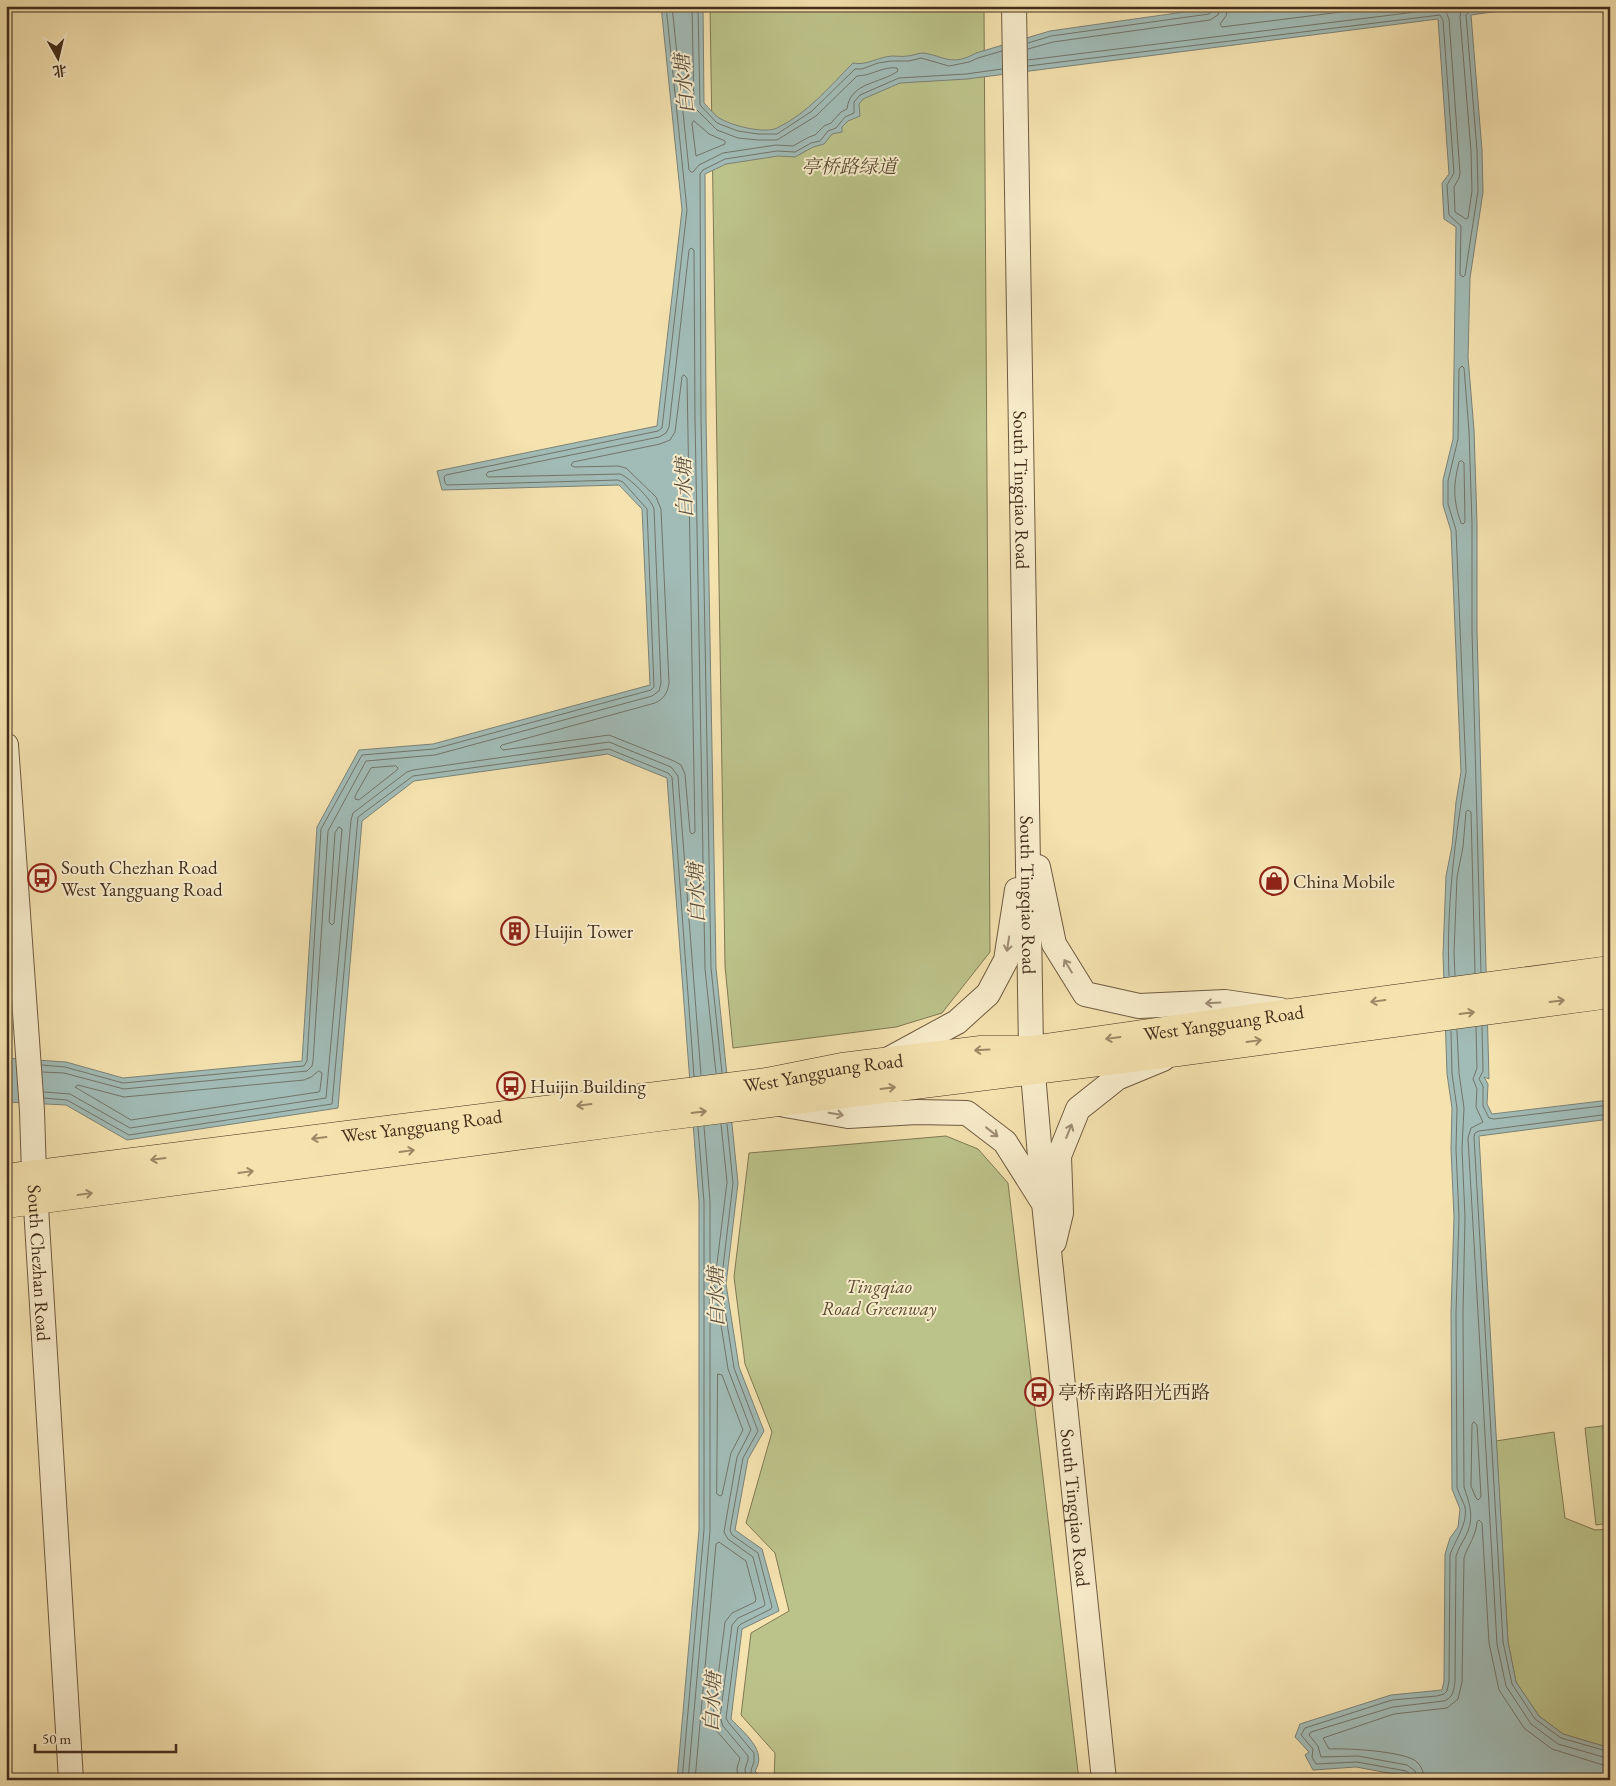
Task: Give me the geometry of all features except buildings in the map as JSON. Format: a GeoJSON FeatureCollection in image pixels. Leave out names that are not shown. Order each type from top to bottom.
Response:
{"type":"FeatureCollection","features":[{"type":"Feature","properties":{"kind":"main road","name":"West Yangguang Road"},"geometry":{"type":"LineString","coordinates":[[1508,996],[1610,970]]}},
{"type":"Feature","properties":{"kind":"main road","name":"West Yangguang Road"},"geometry":{"type":"LineString","coordinates":[[769,1093],[842,1066],[981,1050],[1032,1060],[1182,1051],[1426,1006],[1508,996],[1610,994]]}},
{"type":"Feature","properties":{"kind":"main road","name":"West Yangguang Road"},"geometry":{"type":"LineString","coordinates":[[35,1187],[1032,1060],[1296,1012],[1426,1006]]}},
{"type":"Feature","properties":{"kind":"main road"},"geometry":{"type":"LineString","coordinates":[[6,1178],[35,1187]]}},
{"type":"Feature","properties":{"kind":"main road"},"geometry":{"type":"LineString","coordinates":[[6,1204],[35,1187]]}},
{"type":"Feature","properties":{"kind":"street","name":"South Tingqiao Road"},"geometry":{"type":"LineString","coordinates":[[1014,6],[1032,1060],[1044,1203],[1104,1780]]}},
{"type":"Feature","properties":{"kind":"street","name":"South Chezhan Road"},"geometry":{"type":"LineString","coordinates":[[6,746],[32,1111],[71,1780]]}},
{"type":"Feature","properties":{"kind":"street"},"geometry":{"type":"LineString","coordinates":[[1027,809],[1054,944],[1085,994],[1139,1006],[1225,1002],[1296,1012]]}},
{"type":"Feature","properties":{"kind":"street"},"geometry":{"type":"LineString","coordinates":[[885,1061],[957,1022],[988,994],[1006,960],[1027,809]]}},
{"type":"Feature","properties":{"kind":"street"},"geometry":{"type":"LineString","coordinates":[[1050,1260],[1061,1213],[1059,1156],[1078,1109],[1117,1078],[1182,1051]]}},
{"type":"Feature","properties":{"kind":"street"},"geometry":{"type":"LineString","coordinates":[[769,1093],[848,1116],[917,1112],[967,1113],[1005,1142],[1044,1203]]}},
{"type":"Feature","properties":{"kind":"green space","name":"亭桥路绿道"},"geometry":{"type":"Polygon","coordinates":[[[710,6],[984,6],[990,952],[942,1013],[896,1027],[733,1048],[725,966],[710,6]]]}},
{"type":"Feature","properties":{"kind":"green space","name":"Tingqiao Road Greenway"},"geometry":{"type":"Polygon","coordinates":[[[946,1136],[978,1149],[1008,1183],[1079,1780],[774,1780],[775,1753],[741,1715],[751,1633],[789,1611],[775,1553],[746,1523],[772,1432],[745,1364],[734,1277],[749,1153],[946,1136]]]}},
{"type":"Feature","properties":{"kind":"green space"},"geometry":{"type":"Polygon","coordinates":[[[1610,1425],[1610,1523],[1596,1525],[1585,1428],[1610,1425]]]}},
{"type":"Feature","properties":{"kind":"green space"},"geometry":{"type":"Polygon","coordinates":[[[1554,1432],[1565,1518],[1595,1530],[1610,1529],[1610,1748],[1563,1734],[1539,1716],[1516,1682],[1508,1642],[1496,1441],[1554,1432]]]}},
{"type":"Feature","properties":{"kind":"water","name":"白水塘"},"geometry":{"type":"Polygon","coordinates":[[[661,6],[703,6],[704,103],[726,122],[741,127],[772,130],[788,122],[818,99],[853,63],[858,64],[892,56],[923,53],[954,60],[1050,31],[1226,6],[1534,6],[1471,15],[1482,150],[1483,192],[1470,278],[1468,357],[1474,430],[1477,524],[1477,631],[1489,1079],[1484,1077],[1488,1084],[1487,1104],[1492,1114],[1610,1100],[1610,1119],[1479,1136],[1508,1642],[1516,1682],[1539,1716],[1563,1734],[1610,1748],[1610,1780],[1406,1780],[1405,1776],[1356,1767],[1313,1770],[1305,1755],[1309,1752],[1295,1737],[1300,1724],[1391,1695],[1442,1690],[1444,1681],[1445,1554],[1450,1538],[1458,1527],[1460,1509],[1452,1489],[1451,1313],[1454,1217],[1451,1149],[1452,1108],[1447,1074],[1443,954],[1446,876],[1452,846],[1461,772],[1451,531],[1443,505],[1443,480],[1453,439],[1456,227],[1444,219],[1442,183],[1449,174],[1438,19],[967,79],[900,83],[863,99],[859,104],[860,116],[848,121],[842,127],[842,132],[832,134],[824,144],[813,147],[795,157],[778,156],[726,164],[705,174],[706,418],[716,968],[738,1183],[726,1284],[739,1367],[764,1431],[748,1459],[735,1530],[762,1549],[779,1611],[742,1629],[731,1719],[748,1736],[757,1749],[759,1756],[755,1771],[758,1774],[756,1780],[677,1780],[699,1530],[699,1202],[667,778],[608,754],[414,781],[362,821],[338,1108],[127,1140],[66,1105],[6,1102],[6,1058],[66,1062],[123,1078],[302,1061],[317,827],[359,750],[433,744],[650,685],[642,509],[619,485],[442,490],[437,471],[657,426],[682,210],[661,6]]]}},
{"type":"Feature","properties":{"kind":"place","name":"South Chezhan Road West Yangguang Road"},"geometry":{"type":"Point","coordinates":[42,878]}},
{"type":"Feature","properties":{"kind":"place","name":"China Mobile"},"geometry":{"type":"Point","coordinates":[1274,881]}},
{"type":"Feature","properties":{"kind":"place","name":"Huijin Tower"},"geometry":{"type":"Point","coordinates":[515,931]}},
{"type":"Feature","properties":{"kind":"place","name":"Huijin Building"},"geometry":{"type":"Point","coordinates":[511,1086]}},
{"type":"Feature","properties":{"kind":"place","name":"亭桥南路阳光西路"},"geometry":{"type":"Point","coordinates":[1039,1392]}}]}
